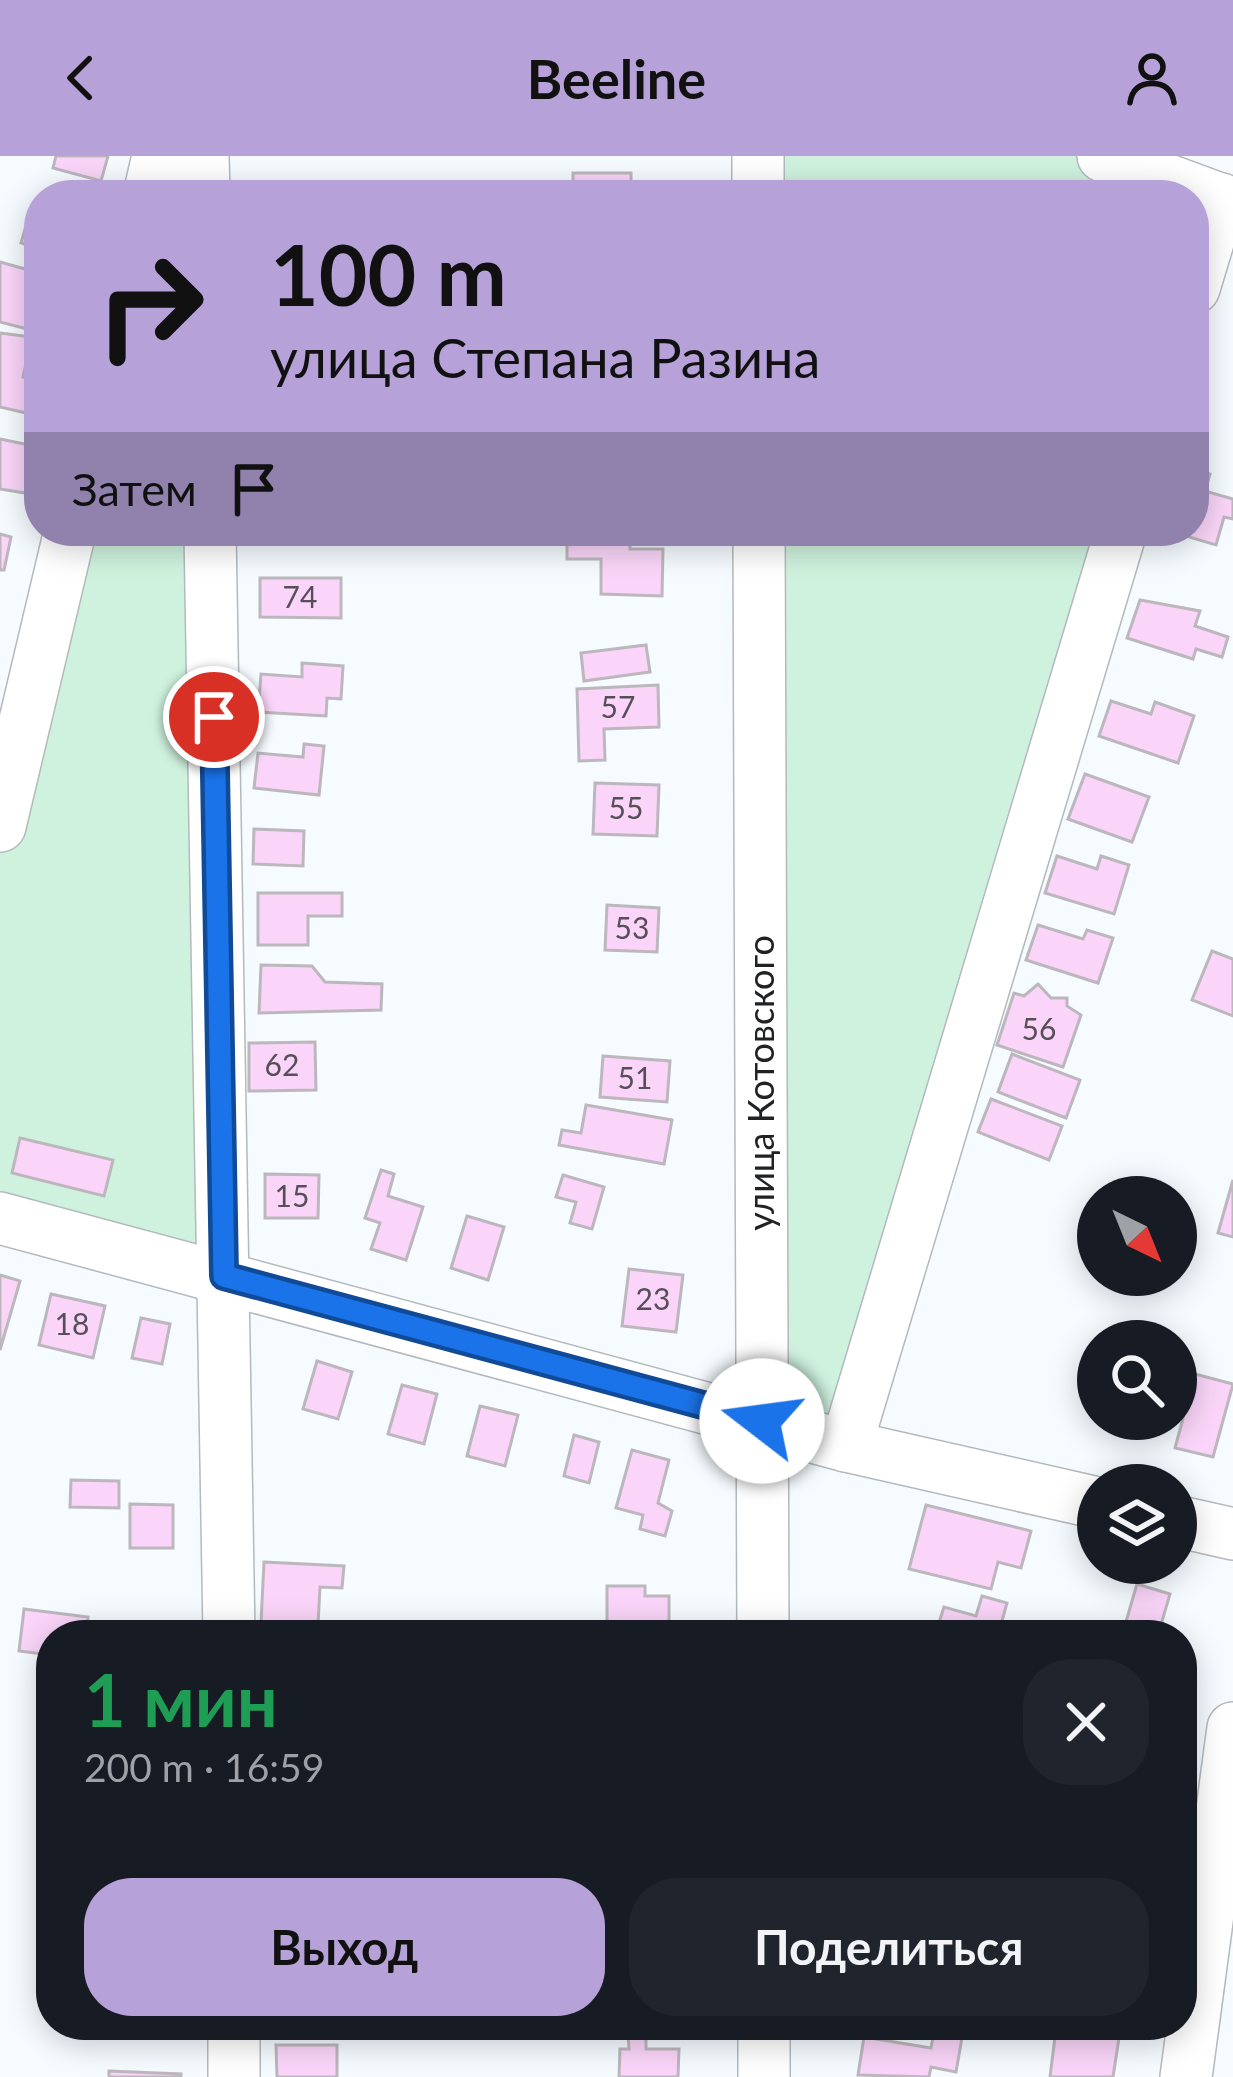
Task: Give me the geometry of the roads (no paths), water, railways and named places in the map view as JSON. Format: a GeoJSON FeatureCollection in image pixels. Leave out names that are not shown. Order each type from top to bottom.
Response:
{"type":"FeatureCollection","features":[{"type":"Feature","properties":{"kind":"street"},"geometry":{"type":"LineString","coordinates":[[1103,156],[1169,180]]}},
{"type":"Feature","properties":{"kind":"street"},"geometry":{"type":"LineString","coordinates":[[1209,248],[1227,201]]}},
{"type":"Feature","properties":{"kind":"street"},"geometry":{"type":"LineString","coordinates":[[0,826],[66,546]]}},
{"type":"Feature","properties":{"kind":"street"},"geometry":{"type":"LineString","coordinates":[[210,546],[229,1620]]}},
{"type":"Feature","properties":{"kind":"street","name":"улица Котовского"},"geometry":{"type":"LineString","coordinates":[[759,546],[763,1620]]}},
{"type":"Feature","properties":{"kind":"street"},"geometry":{"type":"LineString","coordinates":[[846,1446],[1116,546]]}},
{"type":"Feature","properties":{"kind":"street"},"geometry":{"type":"LineString","coordinates":[[0,1218],[846,1446],[1077,1498]]}},
{"type":"Feature","properties":{"kind":"street"},"geometry":{"type":"LineString","coordinates":[[1197,1526],[1233,1534]]}},
{"type":"Feature","properties":{"kind":"street"},"geometry":{"type":"LineString","coordinates":[[1197,1995],[1233,1728]]}},
{"type":"Feature","properties":{"kind":"street"},"geometry":{"type":"LineString","coordinates":[[234,2040],[235,2077]]}},
{"type":"Feature","properties":{"kind":"street"},"geometry":{"type":"LineString","coordinates":[[764,2040],[764,2077]]}},
{"type":"Feature","properties":{"kind":"street"},"geometry":{"type":"LineString","coordinates":[[1186,2077],[1191,2040]]}}]}
